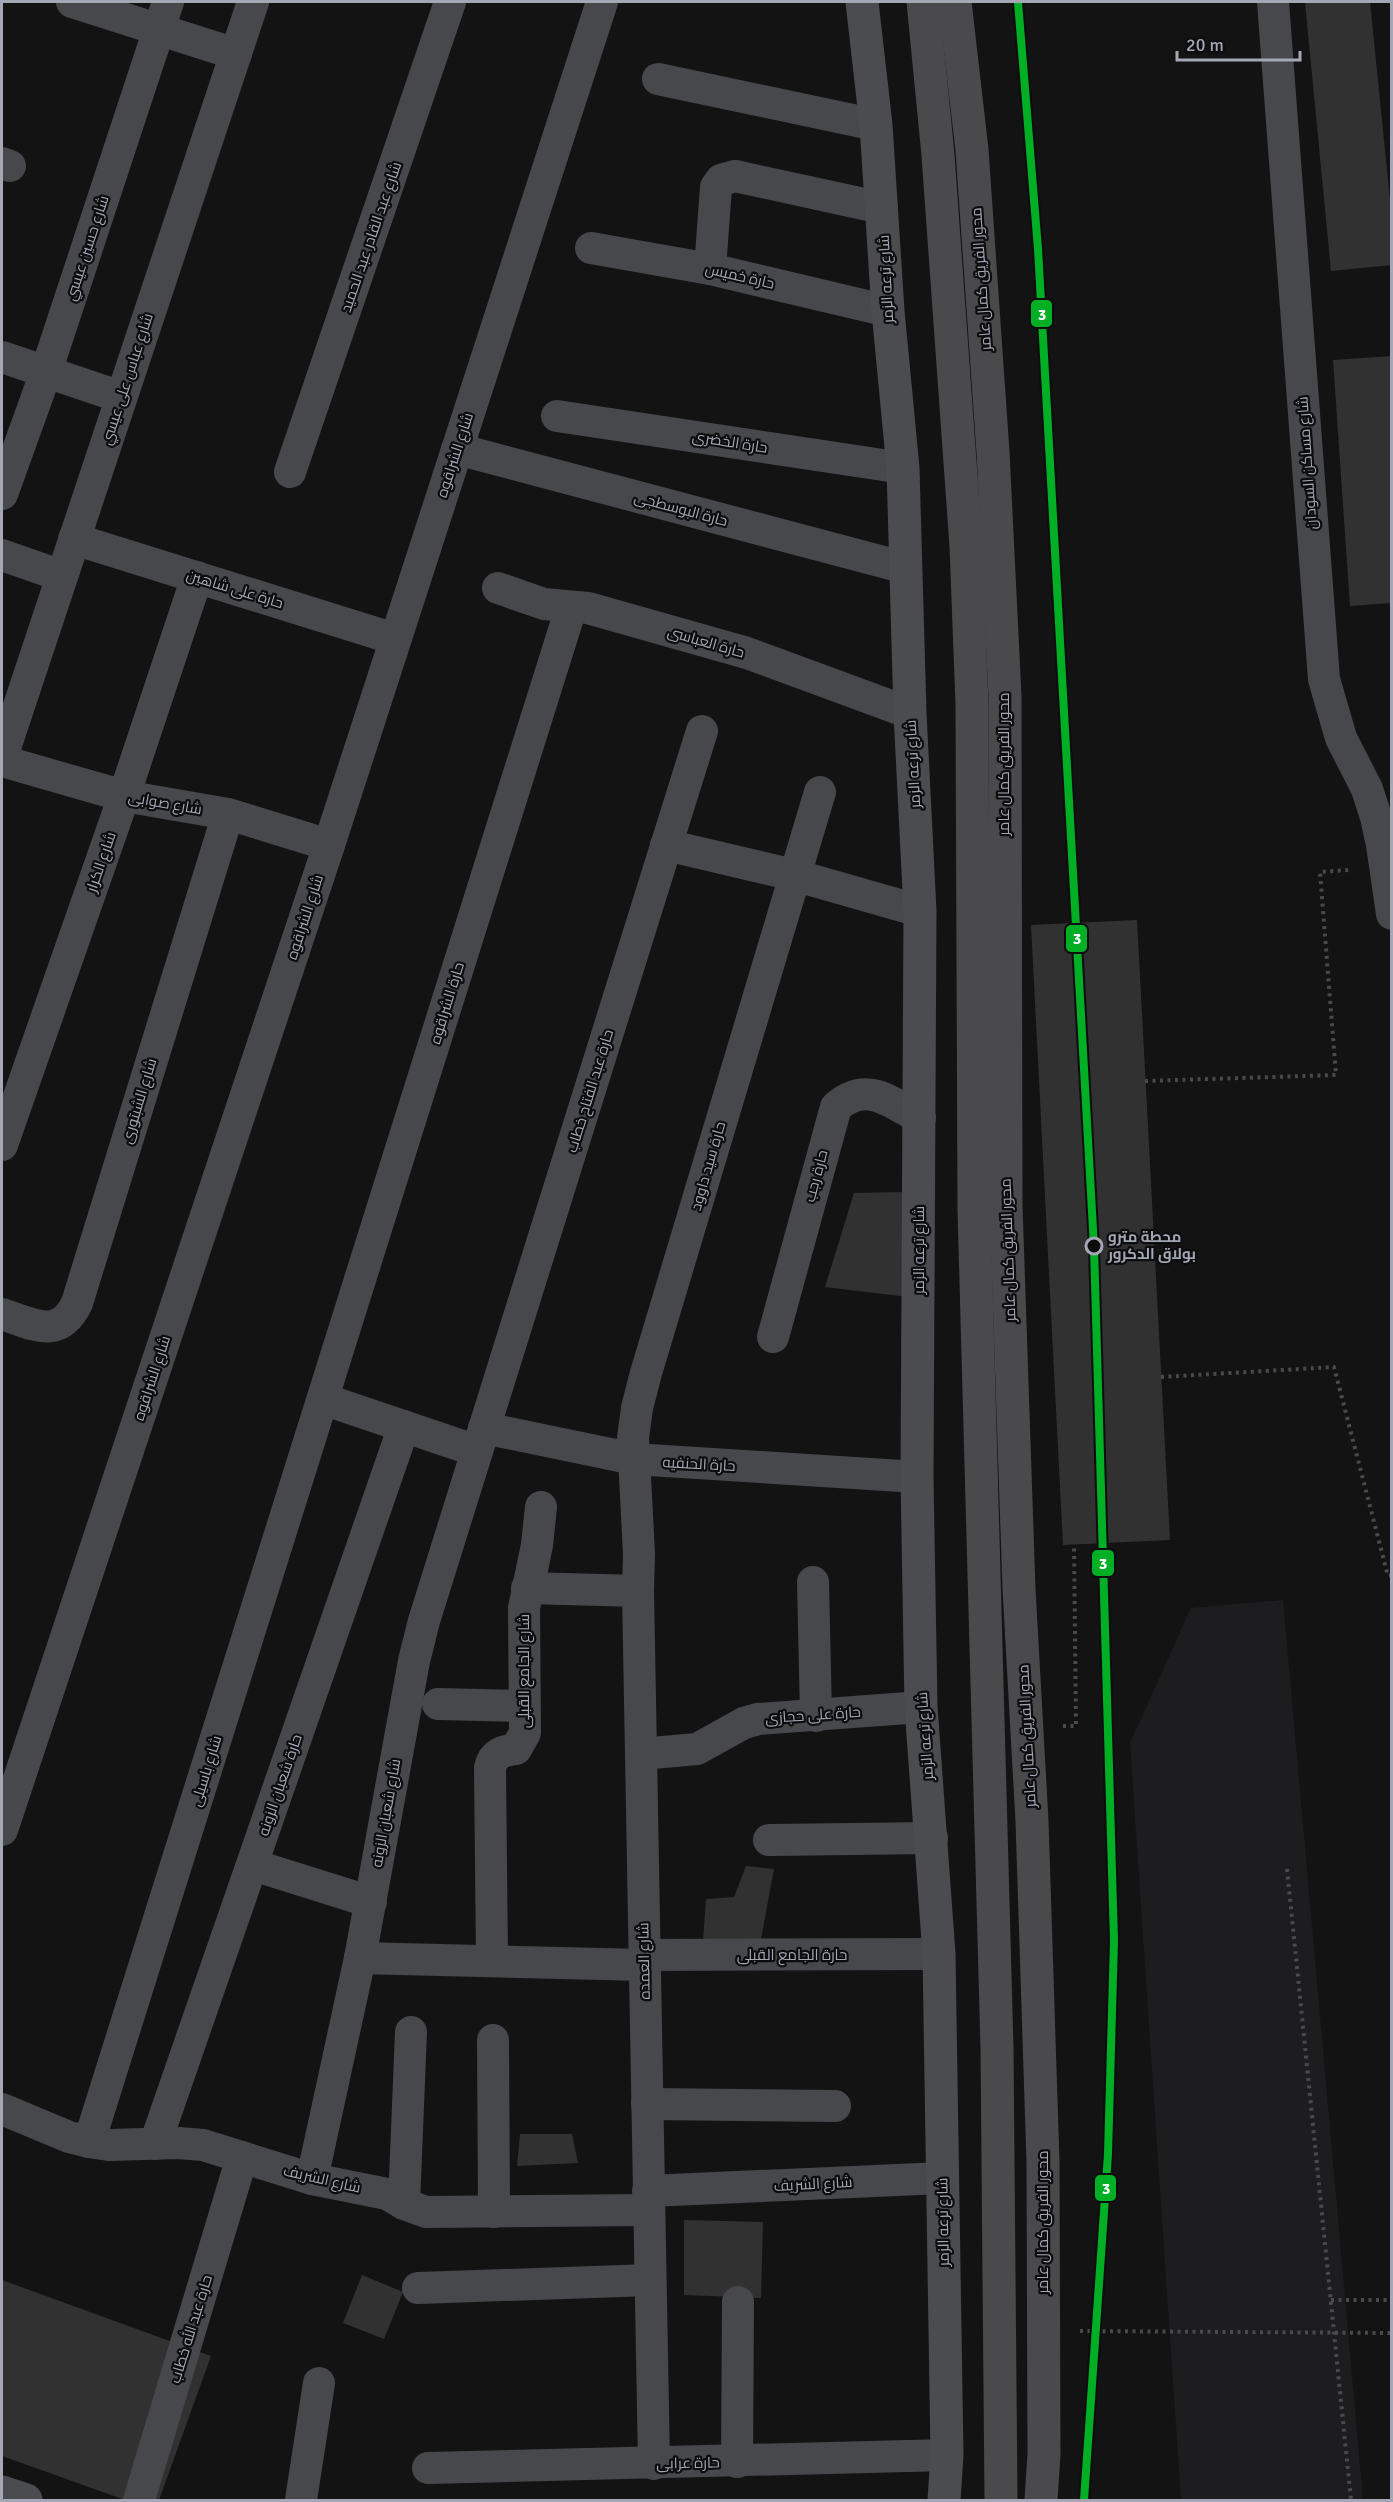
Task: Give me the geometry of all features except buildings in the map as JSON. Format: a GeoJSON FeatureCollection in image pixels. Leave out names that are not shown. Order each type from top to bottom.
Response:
{"type":"FeatureCollection","features":[{"type":"Feature","properties":{"kind":"highway"},"geometry":{"type":"LineString","coordinates":[[923,2],[938,155],[966,546],[972,704],[974,1209],[997,2048],[1001,2500]]}},
{"type":"Feature","properties":{"kind":"highway","name":"محور الفريق كمال عامر"},"geometry":{"type":"LineString","coordinates":[[955,2],[973,161],[993,452],[1005,696],[1006,1206],[1019,1589],[1032,1821],[1043,2162],[1044,2454],[1041,2500]]}},
{"type":"Feature","properties":{"kind":"main road","name":"شارع ترعه الزمر"},"geometry":{"type":"LineString","coordinates":[[862,2],[876,125],[888,311],[903,468],[910,713],[920,911],[917,1477],[921,1707],[939,1954],[947,2455],[944,2500]]}},
{"type":"Feature","properties":{"kind":"main road"},"geometry":{"type":"LineString","coordinates":[[2,2492],[26,2500]]}},
{"type":"Feature","properties":{"kind":"street"},"geometry":{"type":"LineString","coordinates":[[72,2],[236,54]]}},
{"type":"Feature","properties":{"kind":"street","name":"شارع حسين عيسي"},"geometry":{"type":"LineString","coordinates":[[2,494],[46,372],[168,2]]}},
{"type":"Feature","properties":{"kind":"street","name":"شارع عباس على عيسي"},"geometry":{"type":"LineString","coordinates":[[2,759],[253,2]]}},
{"type":"Feature","properties":{"kind":"street","name":"شارع عبد القادر عبد الحميد"},"geometry":{"type":"LineString","coordinates":[[290,472],[450,2]]}},
{"type":"Feature","properties":{"kind":"street","name":"شارع الشراقوه"},"geometry":{"type":"LineString","coordinates":[[2,1830],[328,844],[602,2]]}},
{"type":"Feature","properties":{"kind":"street","name":"شارع مساكن السودان"},"geometry":{"type":"LineString","coordinates":[[1273,2],[1324,678],[1341,738],[1363,781],[1373,808],[1392,914]]}},
{"type":"Feature","properties":{"kind":"street"},"geometry":{"type":"LineString","coordinates":[[658,79],[876,125]]}},
{"type":"Feature","properties":{"kind":"street"},"geometry":{"type":"LineString","coordinates":[[710,269],[716,186],[728,176],[882,208]]}},
{"type":"Feature","properties":{"kind":"street","name":"حارة خميس"},"geometry":{"type":"LineString","coordinates":[[591,248],[710,269],[888,311]]}},
{"type":"Feature","properties":{"kind":"street"},"geometry":{"type":"LineString","coordinates":[[2,357],[121,397]]}},
{"type":"Feature","properties":{"kind":"street","name":"حارة الخضرى"},"geometry":{"type":"LineString","coordinates":[[556,416],[903,468]]}},
{"type":"Feature","properties":{"kind":"street","name":"حارة البوسطجى"},"geometry":{"type":"LineString","coordinates":[[457,449],[906,568]]}},
{"type":"Feature","properties":{"kind":"street","name":"حارة على شاهين"},"geometry":{"type":"LineString","coordinates":[[74,539],[395,639]]}},
{"type":"Feature","properties":{"kind":"street"},"geometry":{"type":"LineString","coordinates":[[2,555],[62,576]]}},
{"type":"Feature","properties":{"kind":"street","name":"شارع الكرار"},"geometry":{"type":"LineString","coordinates":[[2,1145],[124,796],[197,577]]}},
{"type":"Feature","properties":{"kind":"street","name":"حارة العباسى"},"geometry":{"type":"LineString","coordinates":[[498,588],[544,604],[588,608],[747,653],[910,713]]}},
{"type":"Feature","properties":{"kind":"street","name":"حارة الشراقوه"},"geometry":{"type":"LineString","coordinates":[[323,1399],[572,608]]}},
{"type":"Feature","properties":{"kind":"street","name":"حارة عبد الفتاح خطاب"},"geometry":{"type":"LineString","coordinates":[[481,1440],[702,730]]}},
{"type":"Feature","properties":{"kind":"street","name":"شارع صوابى"},"geometry":{"type":"LineString","coordinates":[[2,759],[124,796],[228,814],[328,844]]}},
{"type":"Feature","properties":{"kind":"street","name":"حارة سيد داوود"},"geometry":{"type":"LineString","coordinates":[[634,1459],[637,1408],[642,1390],[820,792]]}},
{"type":"Feature","properties":{"kind":"street","name":"شارع الشبتورى"},"geometry":{"type":"LineString","coordinates":[[2,1314],[51,1328],[68,1320],[77,1303],[228,814]]}},
{"type":"Feature","properties":{"kind":"street"},"geometry":{"type":"LineString","coordinates":[[666,845],[794,875],[920,911]]}},
{"type":"Feature","properties":{"kind":"street","name":"حارة رجب"},"geometry":{"type":"LineString","coordinates":[[773,1337],[836,1107],[847,1098],[861,1093],[874,1094],[920,1118]]}},
{"type":"Feature","properties":{"kind":"street","name":"حارة الحنفيه"},"geometry":{"type":"LineString","coordinates":[[323,1399],[404,1426],[481,1440],[634,1459],[917,1477]]}},
{"type":"Feature","properties":{"kind":"street","name":"شارع باسيلى"},"geometry":{"type":"LineString","coordinates":[[89,2142],[323,1399]]}},
{"type":"Feature","properties":{"kind":"street","name":"حارة شعبان الزونه"},"geometry":{"type":"LineString","coordinates":[[155,2144],[404,1426]]}},
{"type":"Feature","properties":{"kind":"street","name":"شارع شعبان الزونه"},"geometry":{"type":"LineString","coordinates":[[312,2179],[360,1958],[414,1661],[424,1621],[481,1440]]}},
{"type":"Feature","properties":{"kind":"street","name":"شارع العمده"},"geometry":{"type":"LineString","coordinates":[[634,1459],[639,1554],[654,2464]]}},
{"type":"Feature","properties":{"kind":"street","name":"شارع الجامع القبلى"},"geometry":{"type":"LineString","coordinates":[[492,1961],[490,1768],[494,1757],[516,1749],[523,1739],[523,1630],[527,1588],[537,1545],[541,1507]]}},
{"type":"Feature","properties":{"kind":"street"},"geometry":{"type":"LineString","coordinates":[[813,1582],[816,1716]]}},
{"type":"Feature","properties":{"kind":"street"},"geometry":{"type":"LineString","coordinates":[[527,1588],[638,1591]]}},
{"type":"Feature","properties":{"kind":"street"},"geometry":{"type":"LineString","coordinates":[[438,1704],[524,1706]]}},
{"type":"Feature","properties":{"kind":"street","name":"حارة على حجازى"},"geometry":{"type":"LineString","coordinates":[[641,1754],[697,1749],[737,1726],[758,1719],[921,1707]]}},
{"type":"Feature","properties":{"kind":"street"},"geometry":{"type":"LineString","coordinates":[[769,1840],[932,1838]]}},
{"type":"Feature","properties":{"kind":"street"},"geometry":{"type":"LineString","coordinates":[[253,1866],[371,1902]]}},
{"type":"Feature","properties":{"kind":"street","name":"حارة الجامع القبلى"},"geometry":{"type":"LineString","coordinates":[[360,1958],[492,1961],[644,1960],[939,1954]]}},
{"type":"Feature","properties":{"kind":"street"},"geometry":{"type":"LineString","coordinates":[[404,2204],[411,2032]]}},
{"type":"Feature","properties":{"kind":"street"},"geometry":{"type":"LineString","coordinates":[[493,2040],[494,2212]]}},
{"type":"Feature","properties":{"kind":"street"},"geometry":{"type":"LineString","coordinates":[[647,2104],[836,2106]]}},
{"type":"Feature","properties":{"kind":"street","name":"شارع الشريف"},"geometry":{"type":"LineString","coordinates":[[2,2109],[69,2137],[89,2142],[109,2145],[179,2143],[202,2145],[312,2179],[387,2194],[404,2204],[426,2212],[494,2212],[943,2178]]}},
{"type":"Feature","properties":{"kind":"street","name":"حارة عبد الله خطاب"},"geometry":{"type":"LineString","coordinates":[[139,2500],[242,2157]]}},
{"type":"Feature","properties":{"kind":"street"},"geometry":{"type":"LineString","coordinates":[[418,2288],[650,2280]]}},
{"type":"Feature","properties":{"kind":"street"},"geometry":{"type":"LineString","coordinates":[[737,2462],[738,2302]]}},
{"type":"Feature","properties":{"kind":"street"},"geometry":{"type":"LineString","coordinates":[[302,2500],[319,2383]]}},
{"type":"Feature","properties":{"kind":"street","name":"حارة عرابى"},"geometry":{"type":"LineString","coordinates":[[428,2468],[947,2455]]}},
{"type":"Feature","properties":{"kind":"path"},"geometry":{"type":"LineString","coordinates":[[1145,1081],[1336,1075],[1320,872],[1385,867]]}},
{"type":"Feature","properties":{"kind":"path"},"geometry":{"type":"LineString","coordinates":[[1161,1377],[1334,1366],[1388,1575],[1392,1575]]}},
{"type":"Feature","properties":{"kind":"path"},"geometry":{"type":"LineString","coordinates":[[1074,1545],[1076,1726]]}},
{"type":"Feature","properties":{"kind":"path"},"geometry":{"type":"LineString","coordinates":[[1287,1869],[1351,2500]]}},
{"type":"Feature","properties":{"kind":"path"},"geometry":{"type":"LineString","coordinates":[[1330,2300],[1392,2300]]}},
{"type":"Feature","properties":{"kind":"path"},"geometry":{"type":"LineString","coordinates":[[1075,2331],[1392,2333]]}},
{"type":"Feature","properties":{"kind":"shaded area"},"geometry":{"type":"Polygon","coordinates":[[[1283,1600],[1363,2500],[1181,2500],[1130,1743],[1191,1608],[1283,1600]]]}},
{"type":"Feature","properties":{"kind":"transit line","name":"3"},"geometry":{"type":"LineString","coordinates":[[1018,2],[1038,249],[1094,1247],[1114,1941],[1108,2154],[1084,2500]]}},
{"type":"Feature","properties":{"kind":"place","name":"محطة مترو بولاق الدكرور"},"geometry":{"type":"Point","coordinates":[1094,1246]}}]}
